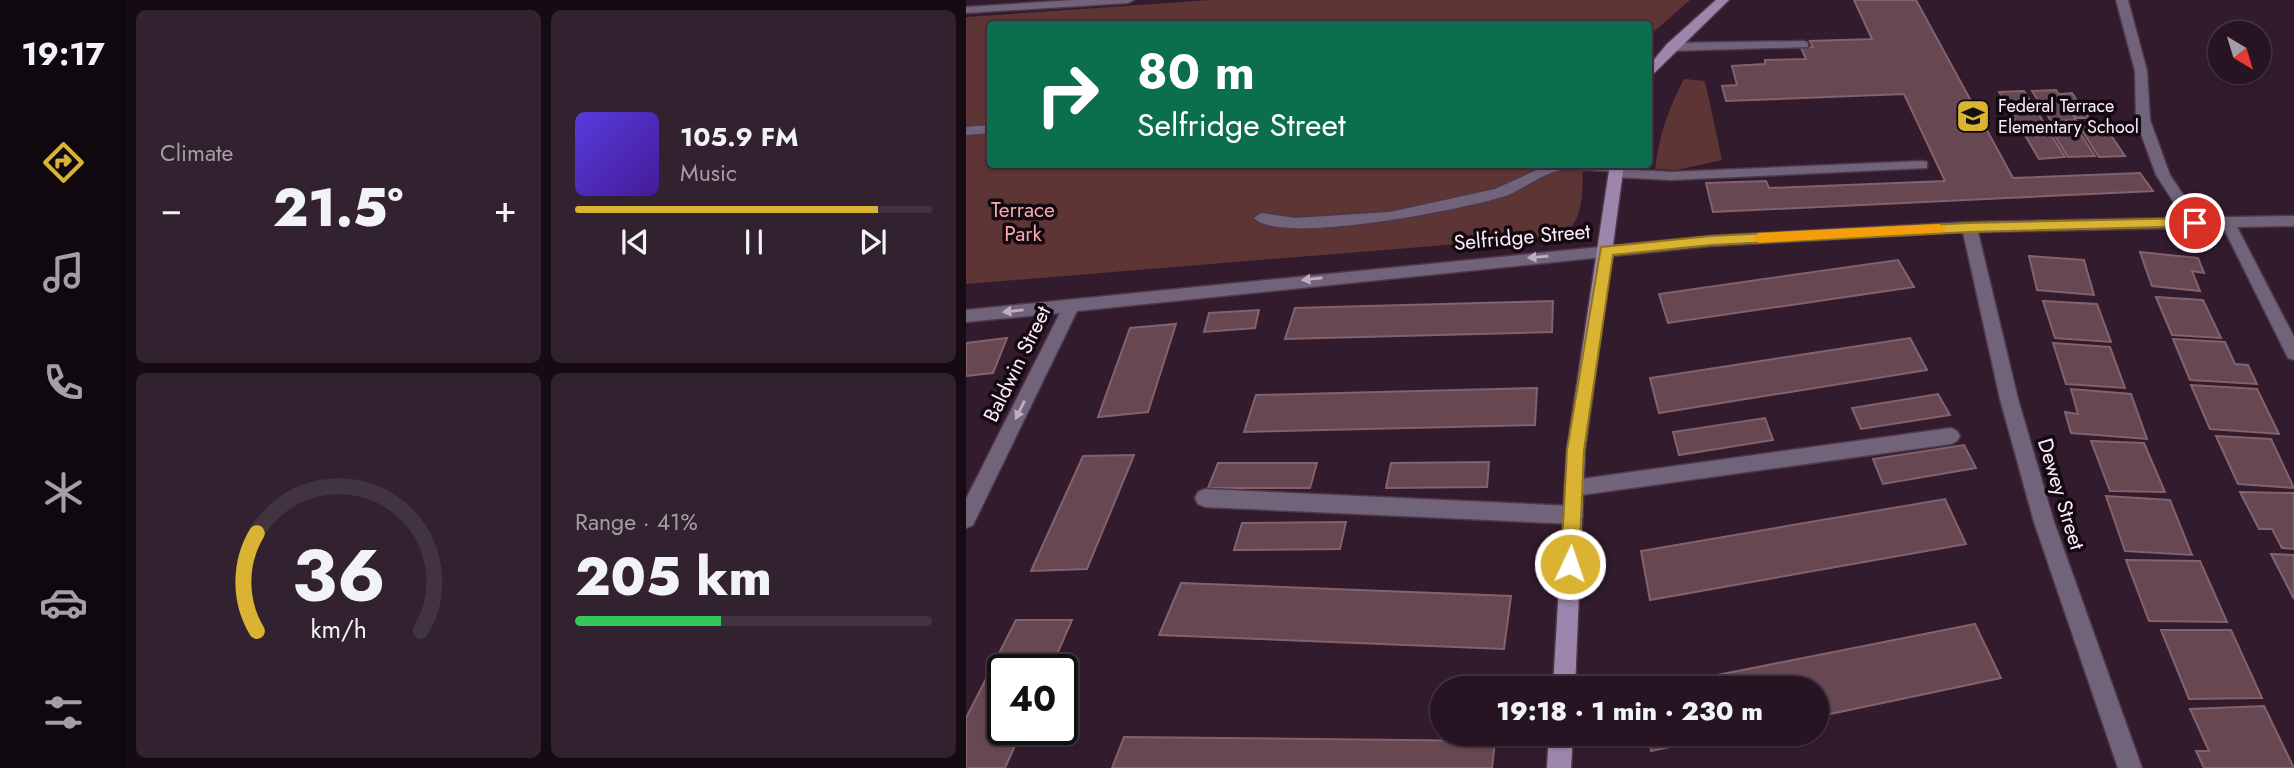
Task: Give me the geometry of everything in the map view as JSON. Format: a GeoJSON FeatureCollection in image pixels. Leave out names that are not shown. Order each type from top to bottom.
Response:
{"type":"FeatureCollection","features":[{"type":"Feature","properties":{"kind":"street"},"geometry":{"type":"LineString","coordinates":[[966,10],[1037,3],[1128,0]]}},
{"type":"Feature","properties":{"kind":"street"},"geometry":{"type":"LineString","coordinates":[[1652,70],[1671,47],[1723,0]]}},
{"type":"Feature","properties":{"kind":"street"},"geometry":{"type":"LineString","coordinates":[[2122,0],[2141,71],[2143,120],[2163,175],[2195,223]]}},
{"type":"Feature","properties":{"kind":"street"},"geometry":{"type":"LineString","coordinates":[[1671,47],[1804,45]]}},
{"type":"Feature","properties":{"kind":"street"},"geometry":{"type":"LineString","coordinates":[[966,131],[987,129]]}},
{"type":"Feature","properties":{"kind":"street"},"geometry":{"type":"LineString","coordinates":[[1564,676],[1576,450],[1616,168],[1671,176],[1922,165]]}},
{"type":"Feature","properties":{"kind":"street"},"geometry":{"type":"LineString","coordinates":[[1261,218],[1295,223],[1391,217],[1499,193],[1554,168]]}},
{"type":"Feature","properties":{"kind":"street","name":"Selfridge Street"},"geometry":{"type":"LineString","coordinates":[[966,316],[1711,240],[1969,227],[2294,222]]}},
{"type":"Feature","properties":{"kind":"street"},"geometry":{"type":"LineString","coordinates":[[2228,223],[2294,353]]}},
{"type":"Feature","properties":{"kind":"street","name":"Dewey Street"},"geometry":{"type":"LineString","coordinates":[[1969,227],[2009,399],[2044,522],[2130,768]]}},
{"type":"Feature","properties":{"kind":"street","name":"Baldwin Street"},"geometry":{"type":"LineString","coordinates":[[966,519],[1072,304]]}},
{"type":"Feature","properties":{"kind":"street"},"geometry":{"type":"LineString","coordinates":[[1574,488],[1951,436]]}},
{"type":"Feature","properties":{"kind":"street"},"geometry":{"type":"LineString","coordinates":[[1205,498],[1573,515]]}},
{"type":"Feature","properties":{"kind":"street"},"geometry":{"type":"LineString","coordinates":[[1559,768],[1560,746]]}},
{"type":"Feature","properties":{"kind":"green space","name":"Terrace Park"},"geometry":{"type":"Polygon","coordinates":[[[1211,0],[1690,0],[1652,33],[1652,21],[987,21],[987,168],[1583,168],[1581,200],[1573,225],[1565,231],[1544,237],[966,284],[966,17],[1211,0]]]}},
{"type":"Feature","properties":{"kind":"green space"},"geometry":{"type":"Polygon","coordinates":[[[1684,79],[1705,81],[1722,160],[1677,170],[1655,169],[1665,123],[1684,79]]]}},
{"type":"Feature","properties":{"kind":"building"},"geometry":{"type":"Polygon","coordinates":[[[1854,0],[1916,0],[2013,178],[2140,173],[2153,191],[1713,212],[1706,183],[1766,181],[1769,188],[1945,181],[1904,94],[1726,101],[1722,86],[1737,85],[1732,66],[1765,64],[1765,60],[1806,59],[1801,48],[1813,47],[1810,41],[1872,39],[1854,0]]]}},
{"type":"Feature","properties":{"kind":"building"},"geometry":{"type":"Polygon","coordinates":[[[2056,90],[2076,120],[2051,121],[2032,91],[2056,90]]]}},
{"type":"Feature","properties":{"kind":"building"},"geometry":{"type":"Polygon","coordinates":[[[2024,91],[2044,123],[2016,122],[1999,92],[2024,91]]]}},
{"type":"Feature","properties":{"kind":"building"},"geometry":{"type":"Polygon","coordinates":[[[2072,93],[2089,118],[2077,118],[2060,94],[2072,93]]]}},
{"type":"Feature","properties":{"kind":"building"},"geometry":{"type":"Polygon","coordinates":[[[2102,122],[2125,156],[2099,157],[2077,123],[2102,122]]]}},
{"type":"Feature","properties":{"kind":"building"},"geometry":{"type":"Polygon","coordinates":[[[2044,124],[2065,157],[2039,159],[2019,125],[2044,124]]]}},
{"type":"Feature","properties":{"kind":"building"},"geometry":{"type":"Polygon","coordinates":[[[2074,124],[2095,156],[2068,157],[2048,125],[2074,124]]]}},
{"type":"Feature","properties":{"kind":"building"},"geometry":{"type":"Polygon","coordinates":[[[2140,252],[2198,258],[2204,273],[2192,271],[2200,291],[2152,286],[2140,252]]]}},
{"type":"Feature","properties":{"kind":"building"},"geometry":{"type":"Polygon","coordinates":[[[2029,256],[2084,260],[2094,295],[2037,290],[2029,256]]]}},
{"type":"Feature","properties":{"kind":"building"},"geometry":{"type":"Polygon","coordinates":[[[1898,260],[1914,287],[1668,323],[1659,294],[1898,260]]]}},
{"type":"Feature","properties":{"kind":"building"},"geometry":{"type":"Polygon","coordinates":[[[2156,297],[2203,300],[2221,338],[2172,335],[2156,297]]]}},
{"type":"Feature","properties":{"kind":"building"},"geometry":{"type":"Polygon","coordinates":[[[1553,301],[1552,332],[1285,339],[1295,308],[1553,301]]]}},
{"type":"Feature","properties":{"kind":"building"},"geometry":{"type":"Polygon","coordinates":[[[2043,301],[2097,304],[2111,342],[2055,338],[2043,301]]]}},
{"type":"Feature","properties":{"kind":"building"},"geometry":{"type":"Polygon","coordinates":[[[1259,310],[1255,328],[1204,332],[1209,313],[1259,310]]]}},
{"type":"Feature","properties":{"kind":"building"},"geometry":{"type":"Polygon","coordinates":[[[1176,324],[1148,412],[1098,417],[1130,328],[1176,324]]]}},
{"type":"Feature","properties":{"kind":"building"},"geometry":{"type":"Polygon","coordinates":[[[1007,338],[993,373],[966,376],[966,343],[1007,338]]]}},
{"type":"Feature","properties":{"kind":"building"},"geometry":{"type":"Polygon","coordinates":[[[1910,338],[1927,370],[1659,413],[1650,378],[1910,338]]]}},
{"type":"Feature","properties":{"kind":"building"},"geometry":{"type":"Polygon","coordinates":[[[2173,339],[2225,342],[2235,364],[2248,365],[2257,384],[2190,380],[2173,339]]]}},
{"type":"Feature","properties":{"kind":"building"},"geometry":{"type":"Polygon","coordinates":[[[2053,343],[2110,347],[2125,388],[2066,384],[2053,343]]]}},
{"type":"Feature","properties":{"kind":"building"},"geometry":{"type":"Polygon","coordinates":[[[2191,385],[2257,389],[2279,434],[2210,429],[2191,385]]]}},
{"type":"Feature","properties":{"kind":"building"},"geometry":{"type":"Polygon","coordinates":[[[1537,388],[1535,425],[1244,432],[1256,395],[1537,388]]]}},
{"type":"Feature","properties":{"kind":"building"},"geometry":{"type":"Polygon","coordinates":[[[2071,389],[2131,394],[2147,439],[2071,433],[2065,412],[2078,414],[2071,389]]]}},
{"type":"Feature","properties":{"kind":"building"},"geometry":{"type":"Polygon","coordinates":[[[1938,394],[1950,415],[1861,429],[1852,408],[1938,394]]]}},
{"type":"Feature","properties":{"kind":"building"},"geometry":{"type":"Polygon","coordinates":[[[1765,418],[1773,440],[1679,455],[1673,432],[1765,418]]]}},
{"type":"Feature","properties":{"kind":"building"},"geometry":{"type":"Polygon","coordinates":[[[2216,436],[2271,439],[2294,488],[2238,484],[2216,436]]]}},
{"type":"Feature","properties":{"kind":"building"},"geometry":{"type":"Polygon","coordinates":[[[2091,441],[2144,443],[2165,492],[2110,491],[2091,441]]]}},
{"type":"Feature","properties":{"kind":"building"},"geometry":{"type":"Polygon","coordinates":[[[1964,445],[1976,468],[1883,484],[1873,459],[1964,445]]]}},
{"type":"Feature","properties":{"kind":"building"},"geometry":{"type":"Polygon","coordinates":[[[1134,455],[1087,569],[1031,571],[1083,456],[1134,455]]]}},
{"type":"Feature","properties":{"kind":"building"},"geometry":{"type":"Polygon","coordinates":[[[1489,462],[1487,487],[1386,488],[1391,463],[1489,462]]]}},
{"type":"Feature","properties":{"kind":"building"},"geometry":{"type":"Polygon","coordinates":[[[1218,463],[1317,463],[1310,488],[1208,488],[1218,463]]]}},
{"type":"Feature","properties":{"kind":"building"},"geometry":{"type":"Polygon","coordinates":[[[2240,492],[2294,493],[2294,549],[2282,548],[2272,529],[2259,529],[2240,492]]]}},
{"type":"Feature","properties":{"kind":"building"},"geometry":{"type":"Polygon","coordinates":[[[2106,496],[2170,500],[2192,555],[2125,551],[2106,496]]]}},
{"type":"Feature","properties":{"kind":"building"},"geometry":{"type":"Polygon","coordinates":[[[1945,499],[1966,544],[1650,600],[1641,551],[1945,499]]]}},
{"type":"Feature","properties":{"kind":"building"},"geometry":{"type":"Polygon","coordinates":[[[1346,522],[1340,549],[1234,550],[1242,523],[1346,522]]]}},
{"type":"Feature","properties":{"kind":"building"},"geometry":{"type":"Polygon","coordinates":[[[2271,554],[2294,555],[2294,599],[2271,554]]]}},
{"type":"Feature","properties":{"kind":"building"},"geometry":{"type":"Polygon","coordinates":[[[2126,560],[2200,561],[2227,622],[2149,621],[2126,560]]]}},
{"type":"Feature","properties":{"kind":"building"},"geometry":{"type":"Polygon","coordinates":[[[1181,583],[1511,596],[1504,649],[1159,635],[1181,583]]]}},
{"type":"Feature","properties":{"kind":"building"},"geometry":{"type":"Polygon","coordinates":[[[1016,620],[1072,620],[1057,654],[999,654],[1016,620]]]}},
{"type":"Feature","properties":{"kind":"building"},"geometry":{"type":"Polygon","coordinates":[[[1975,624],[2001,678],[1829,714],[1829,676],[1713,676],[1975,624]]]}},
{"type":"Feature","properties":{"kind":"building"},"geometry":{"type":"Polygon","coordinates":[[[2161,630],[2231,630],[2262,698],[2189,699],[2161,630]]]}},
{"type":"Feature","properties":{"kind":"building"},"geometry":{"type":"Polygon","coordinates":[[[987,677],[987,745],[1015,745],[1005,768],[966,768],[966,718],[987,677]]]}},
{"type":"Feature","properties":{"kind":"building"},"geometry":{"type":"Polygon","coordinates":[[[2264,706],[2294,768],[2204,768],[2196,751],[2209,751],[2190,709],[2264,706]]]}},
{"type":"Feature","properties":{"kind":"building"},"geometry":{"type":"Polygon","coordinates":[[[1124,737],[1430,740],[1430,746],[1494,746],[1492,768],[1112,768],[1124,737]]]}},
{"type":"Feature","properties":{"kind":"building"},"geometry":{"type":"Polygon","coordinates":[[[1650,746],[1675,746],[1651,751],[1650,746]]]}},
{"type":"Feature","properties":{"kind":"slow traffic"},"geometry":{"type":"LineString","coordinates":[[1759,238],[1939,229]]}},
{"type":"Feature","properties":{"kind":"place","name":"Federal Terrace Elementary School"},"geometry":{"type":"Point","coordinates":[1973,116]}},
{"type":"Feature","properties":{"kind":"route"},"geometry":{"type":"LineString","coordinates":[[1570,564],[1576,450],[1606,251],[1711,240],[1969,227],[2195,223]]}}]}
